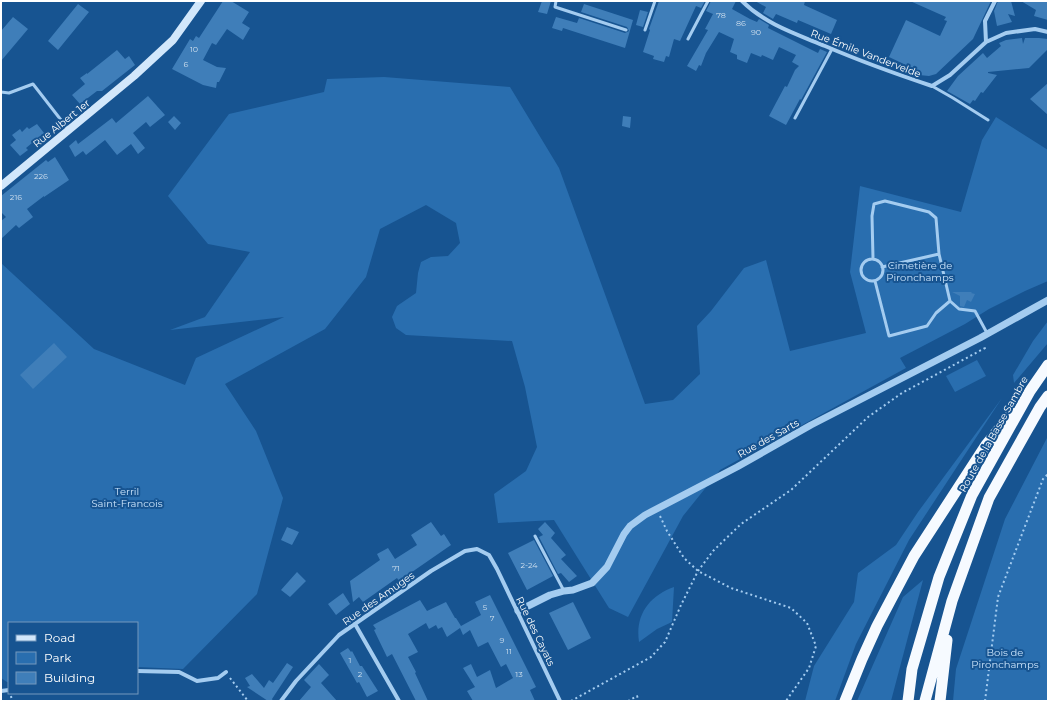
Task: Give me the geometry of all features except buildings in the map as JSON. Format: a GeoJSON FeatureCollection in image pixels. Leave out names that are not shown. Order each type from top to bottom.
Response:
{"type":"FeatureCollection","features":[{"type":"Feature","properties":{"kind":"highway","name":"Route de la Basse Sambre"},"geometry":{"type":"LineString","coordinates":[[908,701],[912,669],[939,577],[972,494],[1030,391],[1048,365]]}},
{"type":"Feature","properties":{"kind":"highway"},"geometry":{"type":"LineString","coordinates":[[845,701],[871,639],[914,556],[986,445],[1030,391]]}},
{"type":"Feature","properties":{"kind":"highway"},"geometry":{"type":"LineString","coordinates":[[925,701],[952,601],[989,498],[1040,407],[1048,396]]}},
{"type":"Feature","properties":{"kind":"highway"},"geometry":{"type":"LineString","coordinates":[[940,701],[952,601]]}},
{"type":"Feature","properties":{"kind":"main road","name":"Rue Albert 1er"},"geometry":{"type":"LineString","coordinates":[[1,186],[134,76],[173,40],[201,1]]}},
{"type":"Feature","properties":{"kind":"street","name":"Rue Émile Vandervelde"},"geometry":{"type":"LineString","coordinates":[[742,1],[751,10],[782,29],[880,69],[932,86],[950,75],[986,42],[1006,33],[1035,29],[1048,32]]}},
{"type":"Feature","properties":{"kind":"street"},"geometry":{"type":"LineString","coordinates":[[986,42],[986,21],[995,1]]}},
{"type":"Feature","properties":{"kind":"street","name":"Rue des Sarts"},"geometry":{"type":"LineString","coordinates":[[518,612],[550,595],[573,590],[592,583],[607,567],[624,534],[630,526],[645,515],[980,338],[1048,300]]}},
{"type":"Feature","properties":{"kind":"street","name":"Rue des Amuges"},"geometry":{"type":"LineString","coordinates":[[281,701],[296,681],[339,635],[431,571],[465,551],[477,549],[489,555],[497,569]]}},
{"type":"Feature","properties":{"kind":"street","name":"Rue des Cayats"},"geometry":{"type":"LineString","coordinates":[[497,569],[560,701]]}},
{"type":"Feature","properties":{"kind":"street"},"geometry":{"type":"LineString","coordinates":[[355,624],[399,701]]}},
{"type":"Feature","properties":{"kind":"street"},"geometry":{"type":"LineString","coordinates":[[138,671],[179,672],[197,682],[218,678],[226,672]]}},
{"type":"Feature","properties":{"kind":"lane"},"geometry":{"type":"LineString","coordinates":[[556,1],[555,7],[626,30]]}},
{"type":"Feature","properties":{"kind":"lane"},"geometry":{"type":"LineString","coordinates":[[646,30],[655,1]]}},
{"type":"Feature","properties":{"kind":"lane"},"geometry":{"type":"LineString","coordinates":[[688,39],[708,1]]}},
{"type":"Feature","properties":{"kind":"lane"},"geometry":{"type":"LineString","coordinates":[[795,118],[832,49]]}},
{"type":"Feature","properties":{"kind":"lane"},"geometry":{"type":"LineString","coordinates":[[1,92],[10,93],[33,84],[69,130]]}},
{"type":"Feature","properties":{"kind":"lane"},"geometry":{"type":"LineString","coordinates":[[932,86],[988,120]]}},
{"type":"Feature","properties":{"kind":"lane"},"geometry":{"type":"LineString","coordinates":[[873,258],[872,216],[874,204],[885,201],[929,212],[936,218],[939,254],[950,301],[959,309],[975,311],[987,333]]}},
{"type":"Feature","properties":{"kind":"lane"},"geometry":{"type":"LineString","coordinates":[[882,266],[939,254]]}},
{"type":"Feature","properties":{"kind":"lane"},"geometry":{"type":"LineString","coordinates":[[873,258],[882,266],[882,274],[878,279],[871,281],[864,278],[861,271],[862,264],[868,259],[873,258]]}},
{"type":"Feature","properties":{"kind":"lane"},"geometry":{"type":"LineString","coordinates":[[875,280],[889,336],[927,326],[936,313],[950,301]]}},
{"type":"Feature","properties":{"kind":"lane"},"geometry":{"type":"LineString","coordinates":[[535,536],[564,591]]}},
{"type":"Feature","properties":{"kind":"path"},"geometry":{"type":"LineString","coordinates":[[571,701],[651,658],[665,642],[698,571],[713,551],[741,524],[791,490],[868,417],[902,393],[984,348],[980,338]]}},
{"type":"Feature","properties":{"kind":"path"},"geometry":{"type":"LineString","coordinates":[[985,701],[998,597],[1043,480],[1048,474]]}},
{"type":"Feature","properties":{"kind":"path"},"geometry":{"type":"LineString","coordinates":[[657,509],[667,531],[684,558],[698,571],[731,588],[791,608],[807,623],[816,646],[809,668],[786,701]]}},
{"type":"Feature","properties":{"kind":"path"},"geometry":{"type":"LineString","coordinates":[[226,672],[248,701]]}},
{"type":"Feature","properties":{"kind":"path"},"geometry":{"type":"LineString","coordinates":[[628,701],[636,696],[640,701]]}},
{"type":"Feature","properties":{"kind":"green space"},"geometry":{"type":"Polygon","coordinates":[[[384,77],[510,87],[559,168],[645,404],[673,400],[700,374],[697,326],[711,311],[744,268],[766,260],[790,351],[866,333],[850,272],[860,186],[961,212],[982,140],[996,117],[1048,150],[1048,281],[989,309],[965,324],[900,358],[906,368],[720,470],[683,516],[628,617],[609,608],[554,520],[498,523],[494,494],[526,471],[537,447],[525,387],[512,341],[406,335],[396,328],[392,317],[397,306],[416,293],[418,273],[421,262],[431,257],[448,256],[460,243],[456,223],[426,205],[380,229],[366,277],[325,329],[225,384],[256,431],[283,498],[257,594],[183,669],[138,667],[138,622],[8,622],[7,682],[1,678],[1,263],[94,349],[185,385],[196,358],[284,317],[170,330],[205,317],[250,252],[208,244],[168,196],[229,114],[324,92],[327,79],[384,77]]]}},
{"type":"Feature","properties":{"kind":"green space"},"geometry":{"type":"Polygon","coordinates":[[[1048,321],[1048,343],[1014,383],[1013,375],[1033,341],[1048,321]]]}},
{"type":"Feature","properties":{"kind":"green space"},"geometry":{"type":"Polygon","coordinates":[[[977,360],[986,376],[955,392],[946,376],[977,360]]]}},
{"type":"Feature","properties":{"kind":"green space"},"geometry":{"type":"Polygon","coordinates":[[[1002,398],[909,540],[856,644],[835,701],[805,701],[814,666],[854,602],[858,573],[896,545],[918,512],[1002,398]]]}},
{"type":"Feature","properties":{"kind":"green space","name":"Bois de Pironchamps"},"geometry":{"type":"Polygon","coordinates":[[[1048,436],[1048,701],[953,701],[956,669],[1005,519],[1048,436]]]}},
{"type":"Feature","properties":{"kind":"green space"},"geometry":{"type":"Polygon","coordinates":[[[923,580],[891,701],[857,701],[903,597],[923,580]]]}},
{"type":"Feature","properties":{"kind":"green space"},"geometry":{"type":"Polygon","coordinates":[[[674,587],[672,622],[657,629],[639,642],[639,623],[646,608],[657,596],[674,587]]]}},
{"type":"Feature","properties":{"kind":"park label","name":"Cimetière de Pironchamps"},"geometry":{"type":"Point","coordinates":[920,270]}},
{"type":"Feature","properties":{"kind":"park label","name":"Terril Saint-Francois"},"geometry":{"type":"Point","coordinates":[127,496]}}]}
